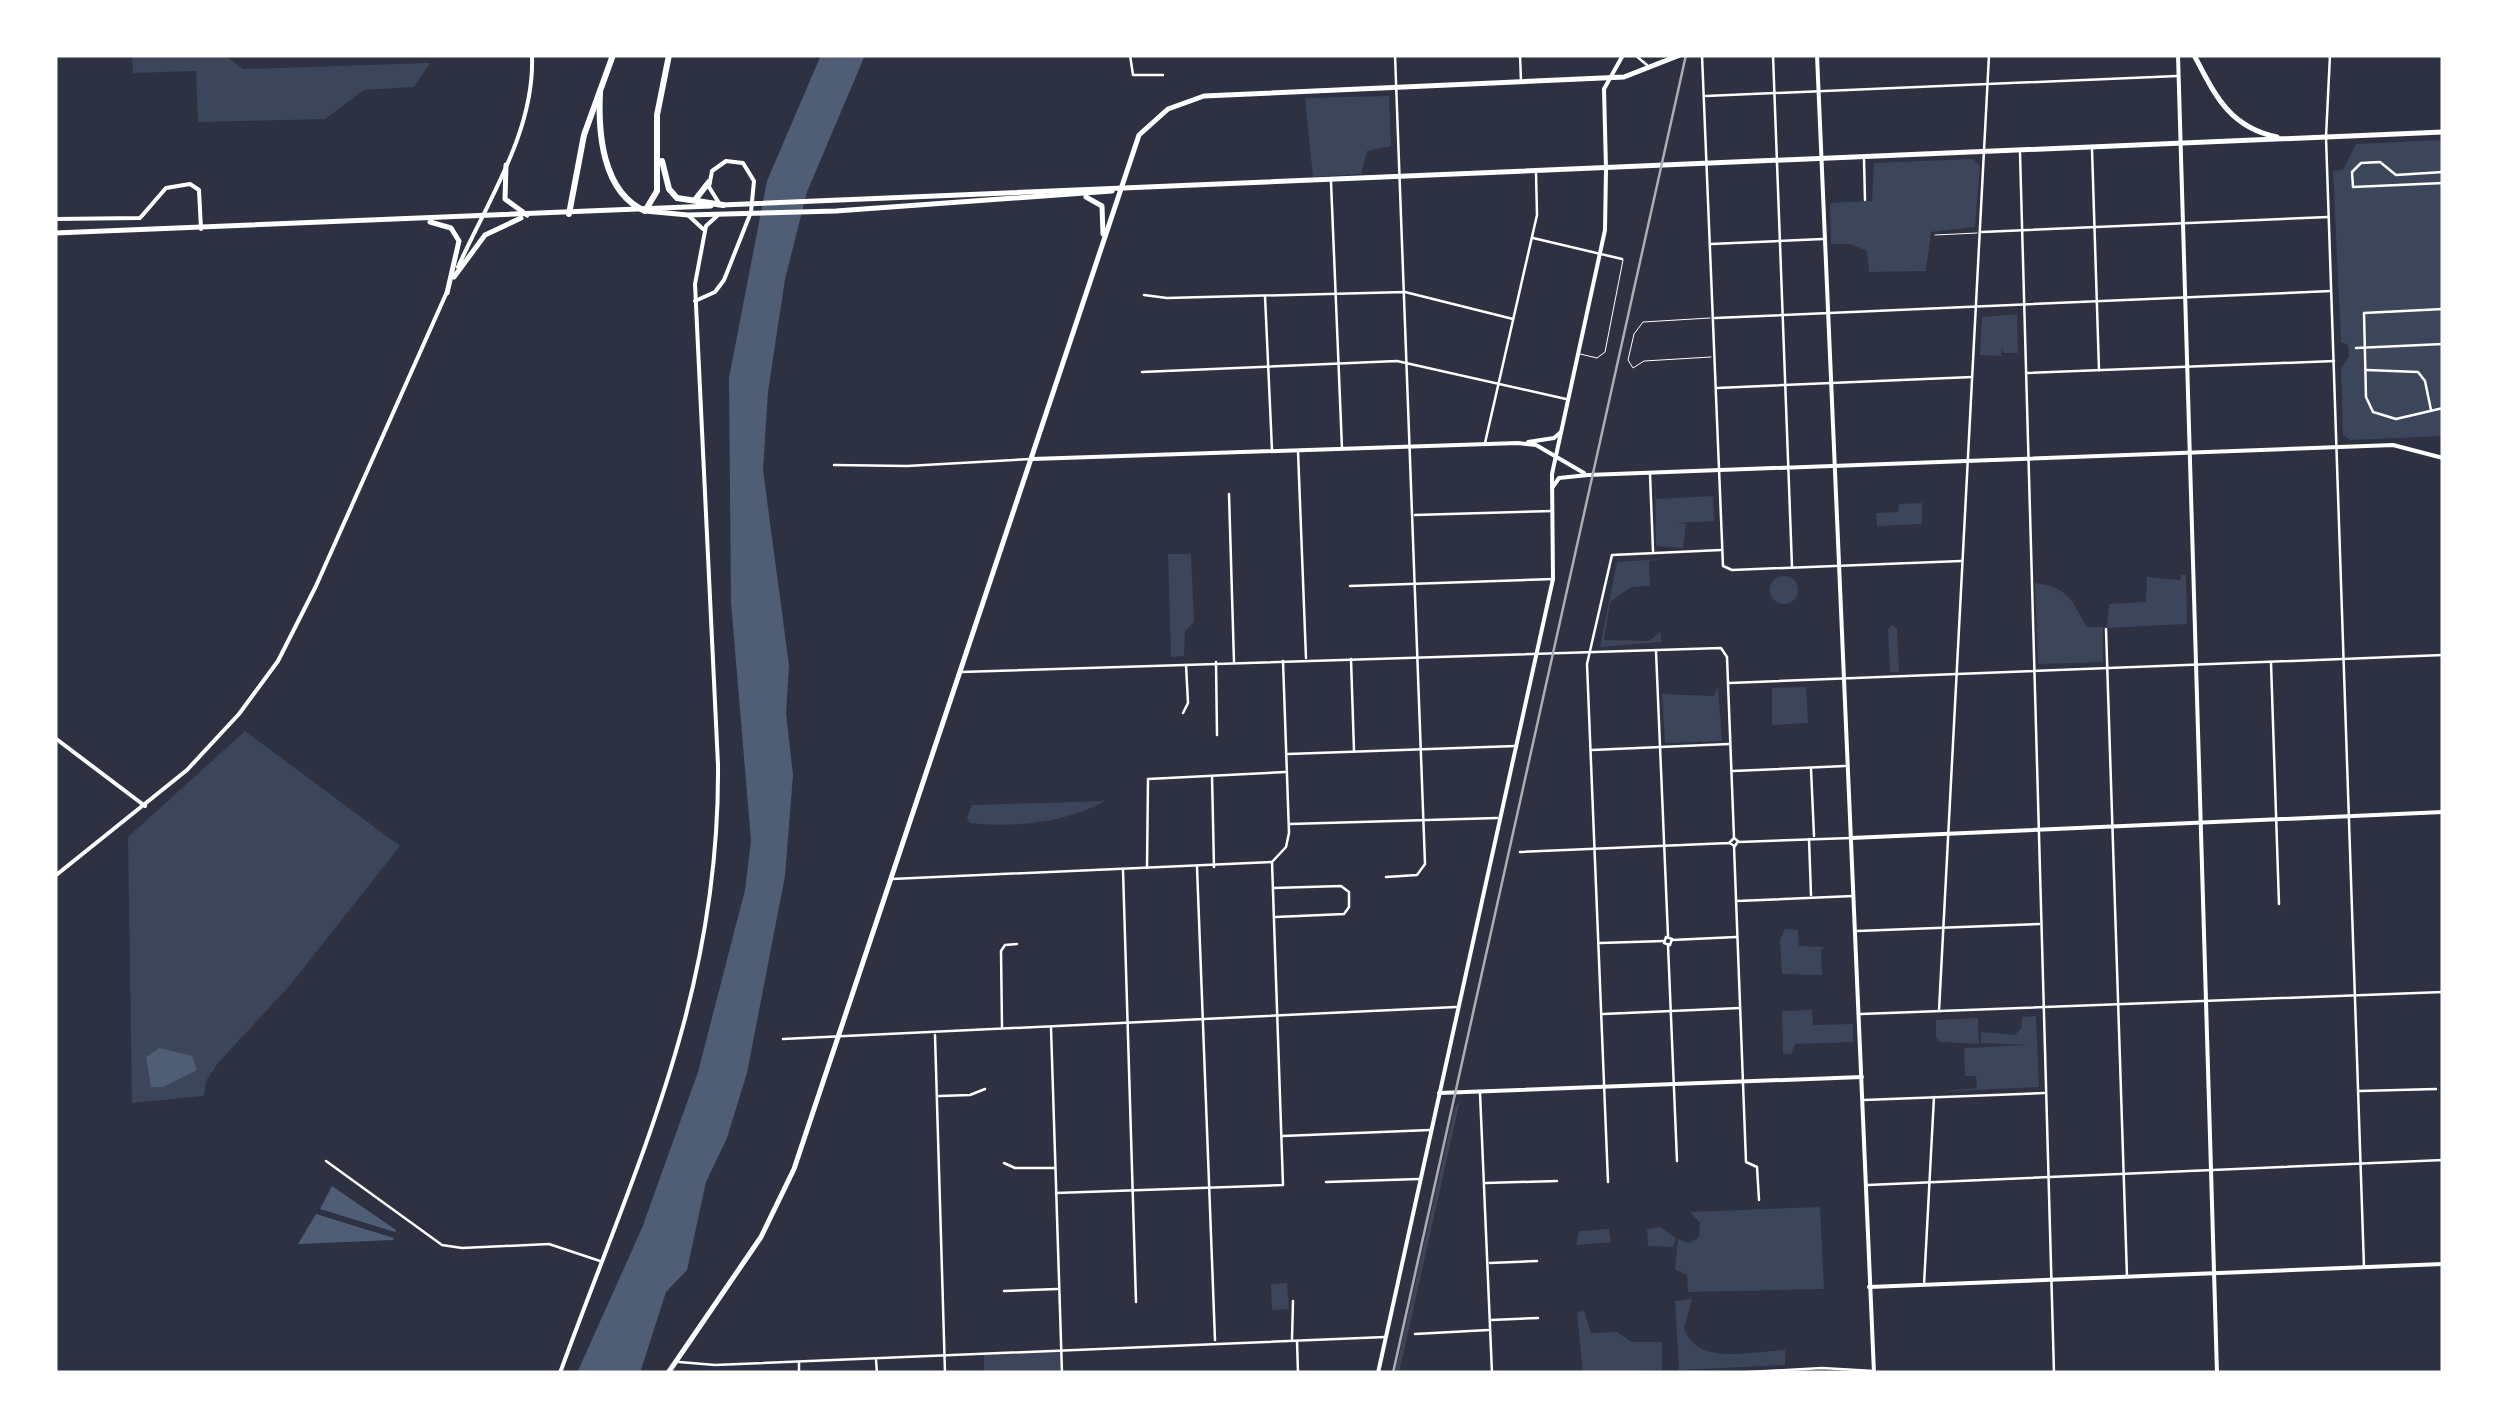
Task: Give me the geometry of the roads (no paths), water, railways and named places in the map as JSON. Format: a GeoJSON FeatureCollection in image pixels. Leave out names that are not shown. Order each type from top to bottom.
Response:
{"type":"FeatureCollection","features":[{"type":"Feature","properties":{"kind":"highway"},"geometry":{"type":"LineString","coordinates":[[569,214],[584,135],[613,55]]}},
{"type":"Feature","properties":{"kind":"highway"},"geometry":{"type":"LineString","coordinates":[[600,92],[599,122],[608,165],[620,189],[645,210],[657,192],[659,98],[670,55]]}},
{"type":"Feature","properties":{"kind":"highway"},"geometry":{"type":"LineString","coordinates":[[658,140],[669,189],[677,198],[725,205]]}},
{"type":"Feature","properties":{"kind":"highway"},"geometry":{"type":"LineString","coordinates":[[692,201],[703,194],[709,182]]}},
{"type":"Feature","properties":{"kind":"main road"},"geometry":{"type":"LineString","coordinates":[[668,1373],[768,1225],[794,1169],[1128,161],[1151,122],[1188,100],[1606,78],[1658,66],[1680,55]]}},
{"type":"Feature","properties":{"kind":"main road"},"geometry":{"type":"LineString","coordinates":[[2194,55],[2218,102],[2234,118],[2258,132],[2290,138]]}},
{"type":"Feature","properties":{"kind":"main road"},"geometry":{"type":"LineString","coordinates":[[645,210],[725,215],[855,210],[1144,188],[2443,132]]}},
{"type":"Feature","properties":{"kind":"main road"},"geometry":{"type":"LineString","coordinates":[[1128,161],[1128,184],[1144,188]]}},
{"type":"Feature","properties":{"kind":"main road"},"geometry":{"type":"LineString","coordinates":[[506,165],[505,199],[530,216]]}},
{"type":"Feature","properties":{"kind":"main road"},"geometry":{"type":"LineString","coordinates":[[55,233],[1120,190]]}},
{"type":"Feature","properties":{"kind":"main road"},"geometry":{"type":"LineString","coordinates":[[1073,196],[1101,203],[1101,247]]}},
{"type":"Feature","properties":{"kind":"main road"},"geometry":{"type":"LineString","coordinates":[[454,277],[485,235],[530,216]]}},
{"type":"Feature","properties":{"kind":"main road"},"geometry":{"type":"LineString","coordinates":[[422,220],[450,228],[457,235],[458,258],[447,292]]}},
{"type":"Feature","properties":{"kind":"street"},"geometry":{"type":"LineString","coordinates":[[55,876],[145,806],[226,730],[278,661],[316,586],[506,165],[528,110],[532,55]]}},
{"type":"Feature","properties":{"kind":"street"},"geometry":{"type":"LineString","coordinates":[[1130,55],[1133,75],[1163,75]]}},
{"type":"Feature","properties":{"kind":"street"},"geometry":{"type":"LineString","coordinates":[[1386,877],[1423,872],[1424,820],[1395,55]]}},
{"type":"Feature","properties":{"kind":"street"},"geometry":{"type":"LineString","coordinates":[[1520,55],[1521,82]]}},
{"type":"Feature","properties":{"kind":"street"},"geometry":{"type":"LineString","coordinates":[[1378,1373],[1553,580],[1552,488],[1556,457],[1607,213],[1606,78],[1623,55]]}},
{"type":"Feature","properties":{"kind":"street"},"geometry":{"type":"LineString","coordinates":[[1635,55],[1644,64],[1658,66]]}},
{"type":"Feature","properties":{"kind":"street"},"geometry":{"type":"LineString","coordinates":[[1702,55],[1723,563],[1732,570],[1963,561]]}},
{"type":"Feature","properties":{"kind":"street"},"geometry":{"type":"LineString","coordinates":[[1773,55],[1792,567]]}},
{"type":"Feature","properties":{"kind":"street"},"geometry":{"type":"LineString","coordinates":[[1732,1373],[1822,1368],[1874,1372],[1818,55]]}},
{"type":"Feature","properties":{"kind":"street"},"geometry":{"type":"LineString","coordinates":[[1939,1011],[1989,55]]}},
{"type":"Feature","properties":{"kind":"street"},"geometry":{"type":"LineString","coordinates":[[2178,55],[2216,1373]]}},
{"type":"Feature","properties":{"kind":"street"},"geometry":{"type":"LineString","coordinates":[[2330,55],[2326,137],[2364,1267]]}},
{"type":"Feature","properties":{"kind":"street"},"geometry":{"type":"LineString","coordinates":[[1704,96],[2179,76]]}},
{"type":"Feature","properties":{"kind":"street"},"geometry":{"type":"LineString","coordinates":[[2092,148],[2099,370]]}},
{"type":"Feature","properties":{"kind":"street"},"geometry":{"type":"LineString","coordinates":[[2020,151],[2038,924],[2054,1373]]}},
{"type":"Feature","properties":{"kind":"street"},"geometry":{"type":"LineString","coordinates":[[1864,158],[1865,200]]}},
{"type":"Feature","properties":{"kind":"street"},"geometry":{"type":"LineString","coordinates":[[696,301],[715,292],[724,280],[754,193],[750,171],[736,161],[716,166],[709,182],[712,195],[725,205]]}},
{"type":"Feature","properties":{"kind":"street"},"geometry":{"type":"LineString","coordinates":[[2443,172],[2396,175],[2380,162],[2361,163],[2352,172],[2353,187],[2443,183]]}},
{"type":"Feature","properties":{"kind":"street"},"geometry":{"type":"LineString","coordinates":[[1485,443],[1537,215],[1536,172]]}},
{"type":"Feature","properties":{"kind":"street"},"geometry":{"type":"LineString","coordinates":[[1331,181],[1342,448]]}},
{"type":"Feature","properties":{"kind":"street"},"geometry":{"type":"LineString","coordinates":[[55,219],[138,219],[166,188],[190,184],[199,190],[200,229]]}},
{"type":"Feature","properties":{"kind":"street"},"geometry":{"type":"LineString","coordinates":[[688,215],[701,224],[704,239]]}},
{"type":"Feature","properties":{"kind":"street"},"geometry":{"type":"LineString","coordinates":[[560,1373],[684,1034],[703,950],[714,866],[718,765],[696,301],[708,221],[725,215]]}},
{"type":"Feature","properties":{"kind":"street"},"geometry":{"type":"LineString","coordinates":[[1980,232],[2329,217]]}},
{"type":"Feature","properties":{"kind":"street"},"geometry":{"type":"LineString","coordinates":[[1532,238],[1622,259]]}},
{"type":"Feature","properties":{"kind":"street"},"geometry":{"type":"LineString","coordinates":[[1710,244],[1825,239]]}},
{"type":"Feature","properties":{"kind":"street"},"geometry":{"type":"LineString","coordinates":[[1144,295],[1405,292],[1513,319]]}},
{"type":"Feature","properties":{"kind":"street"},"geometry":{"type":"LineString","coordinates":[[1713,318],[2332,292]]}},
{"type":"Feature","properties":{"kind":"street"},"geometry":{"type":"LineString","coordinates":[[1265,294],[1272,450]]}},
{"type":"Feature","properties":{"kind":"street"},"geometry":{"type":"LineString","coordinates":[[2443,309],[2364,313],[2368,405],[2380,416],[2396,419],[2443,408]]}},
{"type":"Feature","properties":{"kind":"street"},"geometry":{"type":"LineString","coordinates":[[2356,348],[2443,344]]}},
{"type":"Feature","properties":{"kind":"street"},"geometry":{"type":"LineString","coordinates":[[2026,372],[2334,361]]}},
{"type":"Feature","properties":{"kind":"street"},"geometry":{"type":"LineString","coordinates":[[1142,372],[1409,363],[1568,399]]}},
{"type":"Feature","properties":{"kind":"street"},"geometry":{"type":"LineString","coordinates":[[2366,370],[2418,372],[2425,381],[2431,411]]}},
{"type":"Feature","properties":{"kind":"street"},"geometry":{"type":"LineString","coordinates":[[1716,388],[1972,377]]}},
{"type":"Feature","properties":{"kind":"street"},"geometry":{"type":"LineString","coordinates":[[834,465],[892,467],[1518,442],[1550,439],[1560,432]]}},
{"type":"Feature","properties":{"kind":"street"},"geometry":{"type":"LineString","coordinates":[[1518,442],[1536,445],[1588,475]]}},
{"type":"Feature","properties":{"kind":"street"},"geometry":{"type":"LineString","coordinates":[[1552,488],[1558,479],[1588,475],[2393,444],[2443,458]]}},
{"type":"Feature","properties":{"kind":"street"},"geometry":{"type":"LineString","coordinates":[[1298,450],[1306,659]]}},
{"type":"Feature","properties":{"kind":"street"},"geometry":{"type":"LineString","coordinates":[[1650,473],[1653,553]]}},
{"type":"Feature","properties":{"kind":"street"},"geometry":{"type":"LineString","coordinates":[[1229,494],[1234,662]]}},
{"type":"Feature","properties":{"kind":"street"},"geometry":{"type":"LineString","coordinates":[[1413,515],[1552,511]]}},
{"type":"Feature","properties":{"kind":"street"},"geometry":{"type":"LineString","coordinates":[[1608,1182],[1589,653],[1612,555],[1722,550]]}},
{"type":"Feature","properties":{"kind":"street"},"geometry":{"type":"LineString","coordinates":[[1350,586],[1553,580]]}},
{"type":"Feature","properties":{"kind":"street"},"geometry":{"type":"LineString","coordinates":[[2106,629],[2127,1277]]}},
{"type":"Feature","properties":{"kind":"street"},"geometry":{"type":"LineString","coordinates":[[1656,650],[1668,936],[1672,940],[1736,937]]}},
{"type":"Feature","properties":{"kind":"street"},"geometry":{"type":"LineString","coordinates":[[960,672],[1418,655],[1725,650],[1746,1162],[1758,1168],[1758,1200]]}},
{"type":"Feature","properties":{"kind":"street"},"geometry":{"type":"LineString","coordinates":[[1728,683],[2443,656]]}},
{"type":"Feature","properties":{"kind":"street"},"geometry":{"type":"LineString","coordinates":[[1351,658],[1354,752]]}},
{"type":"Feature","properties":{"kind":"street"},"geometry":{"type":"LineString","coordinates":[[890,879],[1272,862],[1286,847],[1289,824],[1283,660]]}},
{"type":"Feature","properties":{"kind":"street"},"geometry":{"type":"LineString","coordinates":[[2271,661],[2279,904]]}},
{"type":"Feature","properties":{"kind":"street"},"geometry":{"type":"LineString","coordinates":[[1216,662],[1218,735]]}},
{"type":"Feature","properties":{"kind":"street"},"geometry":{"type":"LineString","coordinates":[[1183,713],[1188,703],[1186,664]]}},
{"type":"Feature","properties":{"kind":"street"},"geometry":{"type":"LineString","coordinates":[[55,738],[145,806]]}},
{"type":"Feature","properties":{"kind":"street"},"geometry":{"type":"LineString","coordinates":[[1590,750],[1730,744]]}},
{"type":"Feature","properties":{"kind":"street"},"geometry":{"type":"LineString","coordinates":[[1286,754],[1516,746]]}},
{"type":"Feature","properties":{"kind":"street"},"geometry":{"type":"LineString","coordinates":[[1731,771],[1848,766]]}},
{"type":"Feature","properties":{"kind":"street"},"geometry":{"type":"LineString","coordinates":[[1811,768],[1811,897]]}},
{"type":"Feature","properties":{"kind":"street"},"geometry":{"type":"LineString","coordinates":[[1146,869],[1148,779],[1287,772]]}},
{"type":"Feature","properties":{"kind":"street"},"geometry":{"type":"LineString","coordinates":[[1212,774],[1214,867]]}},
{"type":"Feature","properties":{"kind":"street"},"geometry":{"type":"LineString","coordinates":[[1520,852],[2443,812]]}},
{"type":"Feature","properties":{"kind":"street"},"geometry":{"type":"LineString","coordinates":[[1289,824],[1501,818]]}},
{"type":"Feature","properties":{"kind":"street"},"geometry":{"type":"LineString","coordinates":[[1734,838],[1738,842]]}},
{"type":"Feature","properties":{"kind":"street"},"geometry":{"type":"LineString","coordinates":[[1056,1193],[1283,1185],[1272,862]]}},
{"type":"Feature","properties":{"kind":"street"},"geometry":{"type":"LineString","coordinates":[[1197,867],[1215,1343]]}},
{"type":"Feature","properties":{"kind":"street"},"geometry":{"type":"LineString","coordinates":[[1122,870],[1136,1302]]}},
{"type":"Feature","properties":{"kind":"street"},"geometry":{"type":"LineString","coordinates":[[1273,888],[1344,886],[1349,907],[1344,914],[1274,917]]}},
{"type":"Feature","properties":{"kind":"street"},"geometry":{"type":"LineString","coordinates":[[1735,902],[1854,896]]}},
{"type":"Feature","properties":{"kind":"street"},"geometry":{"type":"LineString","coordinates":[[1856,931],[2038,924]]}},
{"type":"Feature","properties":{"kind":"street"},"geometry":{"type":"LineString","coordinates":[[1598,944],[1664,940],[1668,936]]}},
{"type":"Feature","properties":{"kind":"street"},"geometry":{"type":"LineString","coordinates":[[1664,940],[1668,945],[1676,1161]]}},
{"type":"Feature","properties":{"kind":"street"},"geometry":{"type":"LineString","coordinates":[[1668,945],[1672,940]]}},
{"type":"Feature","properties":{"kind":"street"},"geometry":{"type":"LineString","coordinates":[[1002,1028],[1002,949],[1016,944]]}},
{"type":"Feature","properties":{"kind":"street"},"geometry":{"type":"LineString","coordinates":[[1859,1014],[2443,992]]}},
{"type":"Feature","properties":{"kind":"street"},"geometry":{"type":"LineString","coordinates":[[783,1039],[1458,1007]]}},
{"type":"Feature","properties":{"kind":"street"},"geometry":{"type":"LineString","coordinates":[[1602,1014],[1740,1008]]}},
{"type":"Feature","properties":{"kind":"street"},"geometry":{"type":"LineString","coordinates":[[1051,1026],[1062,1373]]}},
{"type":"Feature","properties":{"kind":"street"},"geometry":{"type":"LineString","coordinates":[[935,1032],[945,1373]]}},
{"type":"Feature","properties":{"kind":"street"},"geometry":{"type":"LineString","coordinates":[[1439,1093],[1862,1077]]}},
{"type":"Feature","properties":{"kind":"street"},"geometry":{"type":"LineString","coordinates":[[937,1096],[970,1095],[985,1088]]}},
{"type":"Feature","properties":{"kind":"street"},"geometry":{"type":"LineString","coordinates":[[2359,1091],[2436,1088]]}},
{"type":"Feature","properties":{"kind":"street"},"geometry":{"type":"LineString","coordinates":[[1480,1091],[1492,1373]]}},
{"type":"Feature","properties":{"kind":"street"},"geometry":{"type":"LineString","coordinates":[[1862,1100],[2044,1093]]}},
{"type":"Feature","properties":{"kind":"street"},"geometry":{"type":"LineString","coordinates":[[1924,1285],[1934,1098]]}},
{"type":"Feature","properties":{"kind":"street"},"geometry":{"type":"LineString","coordinates":[[1282,1136],[1432,1130]]}},
{"type":"Feature","properties":{"kind":"street"},"geometry":{"type":"LineString","coordinates":[[1866,1185],[2443,1160]]}},
{"type":"Feature","properties":{"kind":"street"},"geometry":{"type":"LineString","coordinates":[[326,1161],[442,1245],[462,1248],[549,1244],[602,1262]]}},
{"type":"Feature","properties":{"kind":"street"},"geometry":{"type":"LineString","coordinates":[[1004,1164],[1015,1168],[1056,1168]]}},
{"type":"Feature","properties":{"kind":"street"},"geometry":{"type":"LineString","coordinates":[[1326,1182],[1420,1179]]}},
{"type":"Feature","properties":{"kind":"street"},"geometry":{"type":"LineString","coordinates":[[1485,1183],[1557,1182]]}},
{"type":"Feature","properties":{"kind":"street"},"geometry":{"type":"LineString","coordinates":[[1488,1263],[1538,1261]]}},
{"type":"Feature","properties":{"kind":"street"},"geometry":{"type":"LineString","coordinates":[[1870,1287],[2443,1264]]}},
{"type":"Feature","properties":{"kind":"street"},"geometry":{"type":"LineString","coordinates":[[1004,1292],[1059,1289]]}},
{"type":"Feature","properties":{"kind":"street"},"geometry":{"type":"LineString","coordinates":[[1293,1301],[1298,1373]]}},
{"type":"Feature","properties":{"kind":"street"},"geometry":{"type":"LineString","coordinates":[[1489,1320],[1538,1318]]}},
{"type":"Feature","properties":{"kind":"street"},"geometry":{"type":"LineString","coordinates":[[1414,1334],[1490,1330]]}},
{"type":"Feature","properties":{"kind":"street"},"geometry":{"type":"LineString","coordinates":[[676,1361],[714,1366],[1386,1337]]}},
{"type":"Feature","properties":{"kind":"street"},"geometry":{"type":"LineString","coordinates":[[876,1359],[877,1373]]}},
{"type":"Feature","properties":{"kind":"street"},"geometry":{"type":"LineString","coordinates":[[799,1362],[799,1373]]}},
{"type":"Feature","properties":{"kind":"lane"},"geometry":{"type":"LineString","coordinates":[[1935,235],[1980,232]]}},
{"type":"Feature","properties":{"kind":"lane"},"geometry":{"type":"LineString","coordinates":[[1577,354],[1603,356],[1625,267],[1622,259]]}},
{"type":"Feature","properties":{"kind":"lane"},"geometry":{"type":"LineString","coordinates":[[1713,318],[1643,322],[1634,334],[1628,360],[1633,368],[1644,361],[1714,357]]}},
{"type":"Feature","properties":{"kind":"railway"},"geometry":{"type":"LineString","coordinates":[[1393,1373],[1686,55]]}}]}
